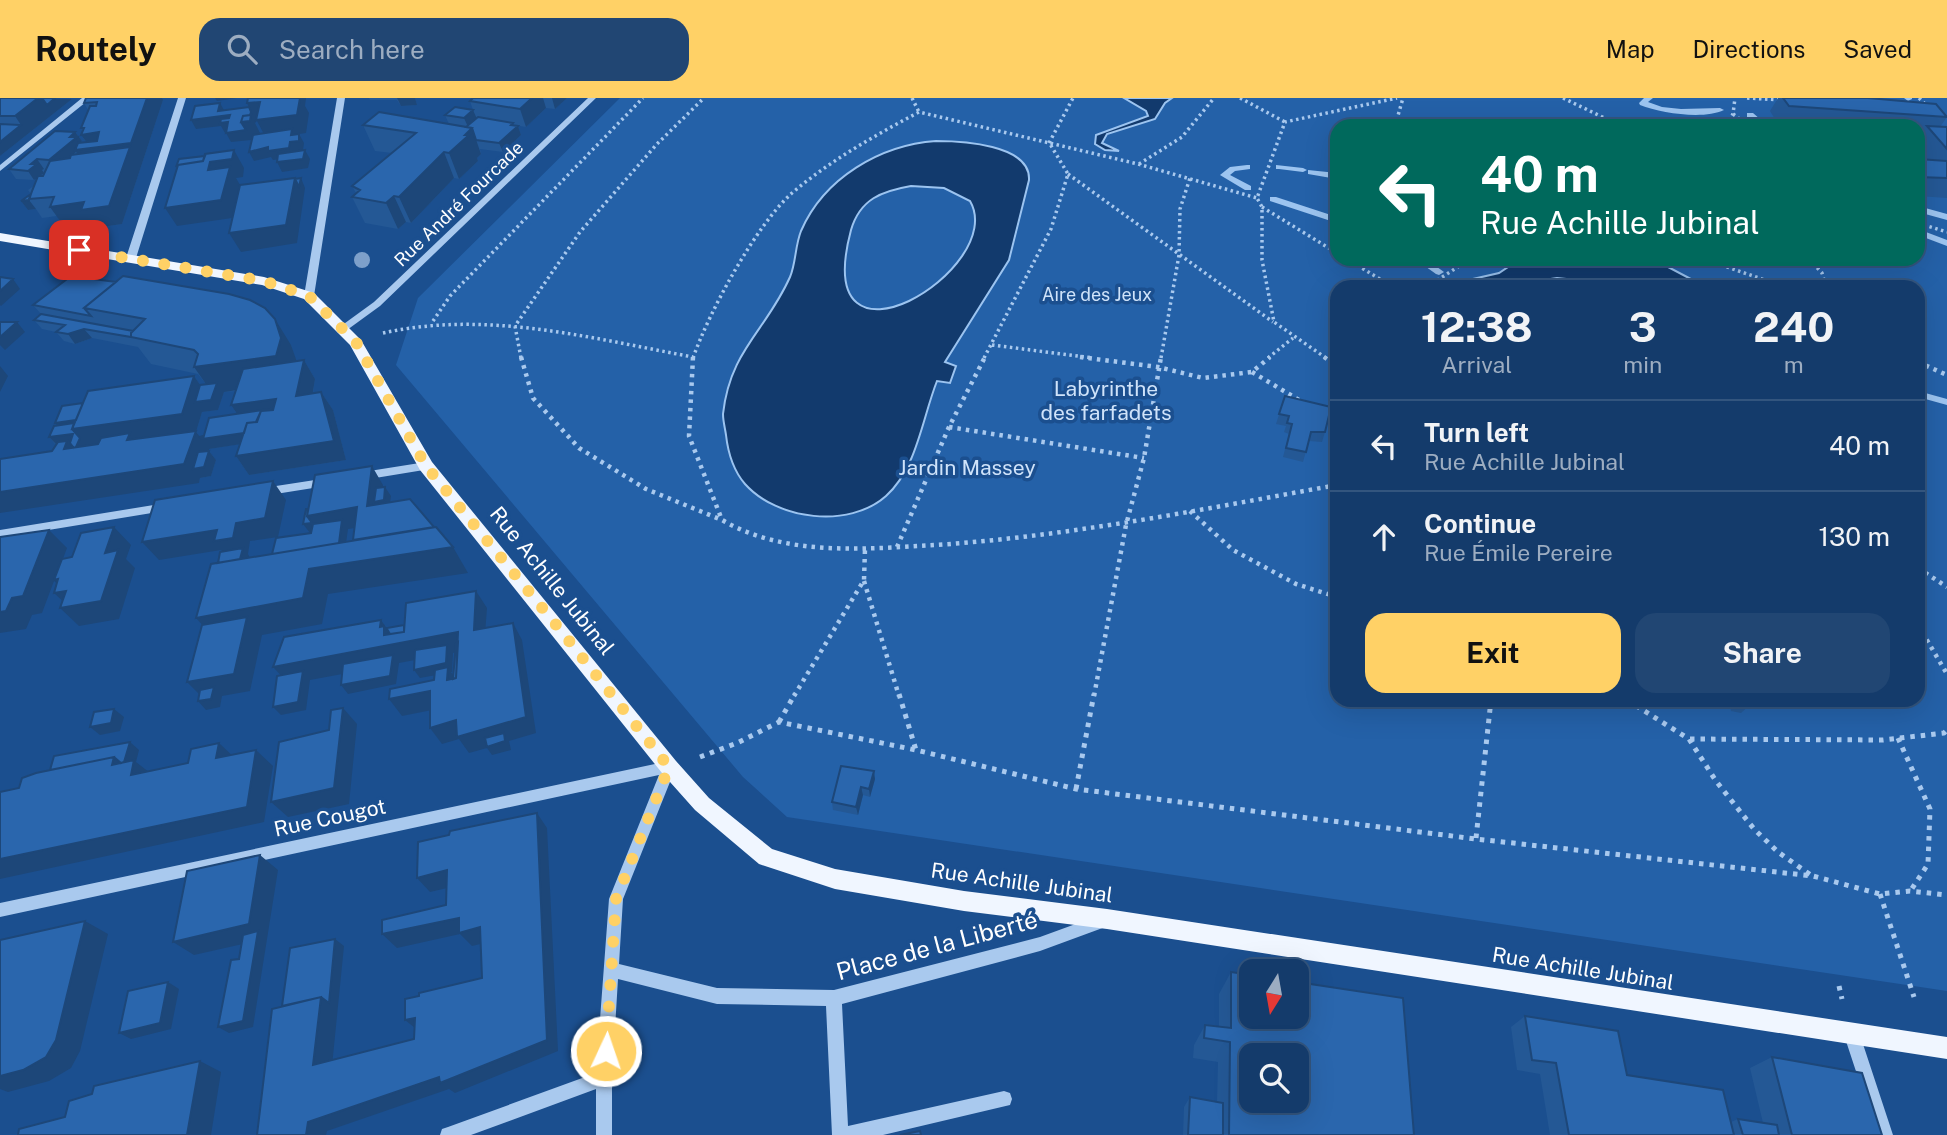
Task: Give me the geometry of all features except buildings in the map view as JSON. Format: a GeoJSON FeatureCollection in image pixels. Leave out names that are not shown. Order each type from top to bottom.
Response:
{"type":"FeatureCollection","features":[{"type":"Feature","properties":{"kind":"main road"},"geometry":{"type":"LineString","coordinates":[[0,237],[264,281],[309,296]]}},
{"type":"Feature","properties":{"kind":"main road","name":"Rue Achille Jubinal"},"geometry":{"type":"LineString","coordinates":[[309,296],[350,335],[426,466],[669,767],[702,804],[766,857],[835,879],[964,901],[1107,919],[1947,1048]]}},
{"type":"Feature","properties":{"kind":"street"},"geometry":{"type":"LineString","coordinates":[[0,169],[87,98]]}},
{"type":"Feature","properties":{"kind":"street"},"geometry":{"type":"LineString","coordinates":[[131,258],[182,98]]}},
{"type":"Feature","properties":{"kind":"street"},"geometry":{"type":"LineString","coordinates":[[309,296],[341,98]]}},
{"type":"Feature","properties":{"kind":"street","name":"Rue André Fourcade"},"geometry":{"type":"LineString","coordinates":[[350,335],[377,304],[592,98]]}},
{"type":"Feature","properties":{"kind":"street"},"geometry":{"type":"LineString","coordinates":[[357,477],[426,466]]}},
{"type":"Feature","properties":{"kind":"street"},"geometry":{"type":"LineString","coordinates":[[247,495],[343,479]]}},
{"type":"Feature","properties":{"kind":"street"},"geometry":{"type":"LineString","coordinates":[[0,534],[178,505]]}},
{"type":"Feature","properties":{"kind":"street"},"geometry":{"type":"LineString","coordinates":[[604,1135],[604,1078],[616,899],[669,767]]}},
{"type":"Feature","properties":{"kind":"street","name":"Rue Cougot"},"geometry":{"type":"LineString","coordinates":[[0,910],[669,767]]}},
{"type":"Feature","properties":{"kind":"street","name":"Place de la Liberté"},"geometry":{"type":"LineString","coordinates":[[610,969],[717,996],[834,998],[1040,944],[1107,919]]}},
{"type":"Feature","properties":{"kind":"street"},"geometry":{"type":"LineString","coordinates":[[834,998],[840,1135]]}},
{"type":"Feature","properties":{"kind":"street"},"geometry":{"type":"LineString","coordinates":[[1852,1035],[1885,1135]]}},
{"type":"Feature","properties":{"kind":"street"},"geometry":{"type":"LineString","coordinates":[[448,1135],[604,1078]]}},
{"type":"Feature","properties":{"kind":"street"},"geometry":{"type":"LineString","coordinates":[[846,1135],[1004,1099]]}},
{"type":"Feature","properties":{"kind":"path"},"geometry":{"type":"LineString","coordinates":[[432,322],[450,296],[643,98]]}},
{"type":"Feature","properties":{"kind":"path"},"geometry":{"type":"LineString","coordinates":[[704,98],[657,144],[580,232],[515,326],[520,355],[533,398],[579,448],[646,489],[722,520],[751,535],[788,542],[865,548],[978,543],[1126,525],[1330,486]]}},
{"type":"Feature","properties":{"kind":"path"},"geometry":{"type":"LineString","coordinates":[[912,98],[919,112]]}},
{"type":"Feature","properties":{"kind":"path"},"geometry":{"type":"LineString","coordinates":[[1049,143],[1073,98]]}},
{"type":"Feature","properties":{"kind":"path"},"geometry":{"type":"LineString","coordinates":[[1138,164],[1170,148],[1196,126],[1213,98]]}},
{"type":"Feature","properties":{"kind":"path"},"geometry":{"type":"LineString","coordinates":[[1240,98],[1285,122],[1397,98]]}},
{"type":"Feature","properties":{"kind":"path"},"geometry":{"type":"LineString","coordinates":[[1397,119],[1404,98]]}},
{"type":"Feature","properties":{"kind":"path"},"geometry":{"type":"LineString","coordinates":[[1563,98],[1606,119]]}},
{"type":"Feature","properties":{"kind":"path"},"geometry":{"type":"LineString","coordinates":[[1730,119],[1735,98]]}},
{"type":"Feature","properties":{"kind":"path"},"geometry":{"type":"LineString","coordinates":[[1746,98],[1786,100]]}},
{"type":"Feature","properties":{"kind":"path"},"geometry":{"type":"LineString","coordinates":[[1916,107],[1929,108],[1919,98]]}},
{"type":"Feature","properties":{"kind":"path"},"geometry":{"type":"LineString","coordinates":[[722,520],[689,436],[693,358],[746,251],[790,195],[853,147],[919,112],[1138,164],[1257,198],[1262,207],[1262,260],[1274,322]]}},
{"type":"Feature","properties":{"kind":"path"},"geometry":{"type":"LineString","coordinates":[[1733,114],[1740,119]]}},
{"type":"Feature","properties":{"kind":"path"},"geometry":{"type":"LineString","coordinates":[[1257,198],[1285,122]]}},
{"type":"Feature","properties":{"kind":"path"},"geometry":{"type":"LineString","coordinates":[[1049,143],[1068,174],[1293,338],[1330,360]]}},
{"type":"Feature","properties":{"kind":"path"},"geometry":{"type":"LineString","coordinates":[[897,547],[949,427],[1051,229],[1068,174]]}},
{"type":"Feature","properties":{"kind":"path"},"geometry":{"type":"LineString","coordinates":[[1076,789],[1126,525],[1144,458],[1179,255],[1180,209],[1190,178]]}},
{"type":"Feature","properties":{"kind":"path"},"geometry":{"type":"LineString","coordinates":[[1262,207],[1330,249]]}},
{"type":"Feature","properties":{"kind":"path"},"geometry":{"type":"LineString","coordinates":[[1925,225],[1947,232]]}},
{"type":"Feature","properties":{"kind":"path"},"geometry":{"type":"LineString","coordinates":[[1358,266],[1382,280]]}},
{"type":"Feature","properties":{"kind":"path"},"geometry":{"type":"LineString","coordinates":[[1438,280],[1459,266]]}},
{"type":"Feature","properties":{"kind":"path"},"geometry":{"type":"LineString","coordinates":[[1724,266],[1765,280]]}},
{"type":"Feature","properties":{"kind":"path"},"geometry":{"type":"LineString","coordinates":[[350,335],[432,322],[515,326],[693,358]]}},
{"type":"Feature","properties":{"kind":"path"},"geometry":{"type":"LineString","coordinates":[[992,345],[1158,368],[1203,377],[1252,372],[1293,338]]}},
{"type":"Feature","properties":{"kind":"path"},"geometry":{"type":"LineString","coordinates":[[1925,365],[1947,375]]}},
{"type":"Feature","properties":{"kind":"path"},"geometry":{"type":"LineString","coordinates":[[1252,372],[1294,398],[1306,401]]}},
{"type":"Feature","properties":{"kind":"path"},"geometry":{"type":"LineString","coordinates":[[1318,405],[1330,414]]}},
{"type":"Feature","properties":{"kind":"path"},"geometry":{"type":"LineString","coordinates":[[949,427],[1144,458]]}},
{"type":"Feature","properties":{"kind":"path"},"geometry":{"type":"LineString","coordinates":[[1189,511],[1233,550],[1296,584],[1330,595]]}},
{"type":"Feature","properties":{"kind":"path"},"geometry":{"type":"LineString","coordinates":[[865,548],[863,580],[916,751]]}},
{"type":"Feature","properties":{"kind":"path"},"geometry":{"type":"LineString","coordinates":[[1925,573],[1947,587]]}},
{"type":"Feature","properties":{"kind":"path"},"geometry":{"type":"LineString","coordinates":[[737,743],[779,722],[863,580]]}},
{"type":"Feature","properties":{"kind":"path"},"geometry":{"type":"LineString","coordinates":[[1925,637],[1947,674]]}},
{"type":"Feature","properties":{"kind":"path"},"geometry":{"type":"LineString","coordinates":[[1476,839],[1490,707]]}},
{"type":"Feature","properties":{"kind":"path"},"geometry":{"type":"LineString","coordinates":[[1638,707],[1689,739],[1716,781],[1754,829],[1778,852],[1813,876]]}},
{"type":"Feature","properties":{"kind":"path"},"geometry":{"type":"LineString","coordinates":[[779,722],[1076,789],[1476,839],[1813,876],[1880,894],[1910,891],[1947,895]]}},
{"type":"Feature","properties":{"kind":"path"},"geometry":{"type":"LineString","coordinates":[[1689,739],[1898,738],[1944,733],[1947,730]]}},
{"type":"Feature","properties":{"kind":"path"},"geometry":{"type":"LineString","coordinates":[[1898,738],[1930,809],[1927,864],[1910,891]]}},
{"type":"Feature","properties":{"kind":"path"},"geometry":{"type":"LineString","coordinates":[[1880,894],[1914,997]]}},
{"type":"Feature","properties":{"kind":"green space","name":"Jardin Massey"},"geometry":{"type":"Polygon","coordinates":[[[620,98],[1947,98],[1947,991],[787,817],[743,777],[396,365],[418,298],[620,98]]]}},
{"type":"Feature","properties":{"kind":"shaded area"},"geometry":{"type":"Polygon","coordinates":[[[1124,98],[1172,98],[1165,103],[1155,119],[1107,134],[1102,143],[1119,151],[1105,150],[1095,144],[1096,135],[1148,116],[1146,111],[1124,98]]]}},
{"type":"Feature","properties":{"kind":"shaded area"},"geometry":{"type":"Polygon","coordinates":[[[947,141],[992,147],[1019,159],[1027,168],[1029,180],[1009,260],[945,362],[956,366],[950,383],[937,381],[912,457],[905,472],[886,496],[853,513],[834,516],[814,516],[775,506],[745,484],[730,455],[723,414],[733,373],[781,296],[792,272],[801,231],[824,195],[839,180],[875,157],[915,144],[947,141]],[[911,186],[891,191],[874,198],[860,211],[851,230],[845,278],[857,303],[880,309],[909,301],[938,282],[962,256],[974,228],[970,201],[944,188],[911,186]]]}},
{"type":"Feature","properties":{"kind":"shaded area"},"geometry":{"type":"Polygon","coordinates":[[[1510,266],[1666,266],[1693,280],[1472,280],[1499,273],[1510,266]]]}},
{"type":"Feature","properties":{"kind":"waterway"},"geometry":{"type":"LineString","coordinates":[[1649,98],[1643,103],[1662,109],[1681,112],[1720,110]]}},
{"type":"Feature","properties":{"kind":"waterway"},"geometry":{"type":"LineString","coordinates":[[1750,115],[1755,119]]}},
{"type":"Feature","properties":{"kind":"waterway"},"geometry":{"type":"LineString","coordinates":[[1247,167],[1233,169],[1224,175],[1248,188]]}},
{"type":"Feature","properties":{"kind":"waterway"},"geometry":{"type":"LineString","coordinates":[[1279,167],[1303,170]]}},
{"type":"Feature","properties":{"kind":"waterway"},"geometry":{"type":"LineString","coordinates":[[1311,172],[1330,175]]}},
{"type":"Feature","properties":{"kind":"waterway"},"geometry":{"type":"LineString","coordinates":[[1273,199],[1330,218]]}},
{"type":"Feature","properties":{"kind":"waterway"},"geometry":{"type":"LineString","coordinates":[[1925,211],[1947,217]]}},
{"type":"Feature","properties":{"kind":"waterway"},"geometry":{"type":"LineString","coordinates":[[1925,235],[1947,243]]}},
{"type":"Feature","properties":{"kind":"waterway"},"geometry":{"type":"LineString","coordinates":[[1430,266],[1439,272]]}},
{"type":"Feature","properties":{"kind":"waterway"},"geometry":{"type":"LineString","coordinates":[[1925,396],[1947,402]]}},
{"type":"Feature","properties":{"kind":"route"},"geometry":{"type":"LineString","coordinates":[[79,250],[264,281],[309,296],[356,342],[426,466],[669,767],[616,899],[606,1051]]}},
{"type":"Feature","properties":{"kind":"park label","name":"Aire des Jeux"},"geometry":{"type":"Point","coordinates":[1097,295]}},
{"type":"Feature","properties":{"kind":"park label","name":"Labyrinthe des farfadets"},"geometry":{"type":"Point","coordinates":[1106,401]}}]}
